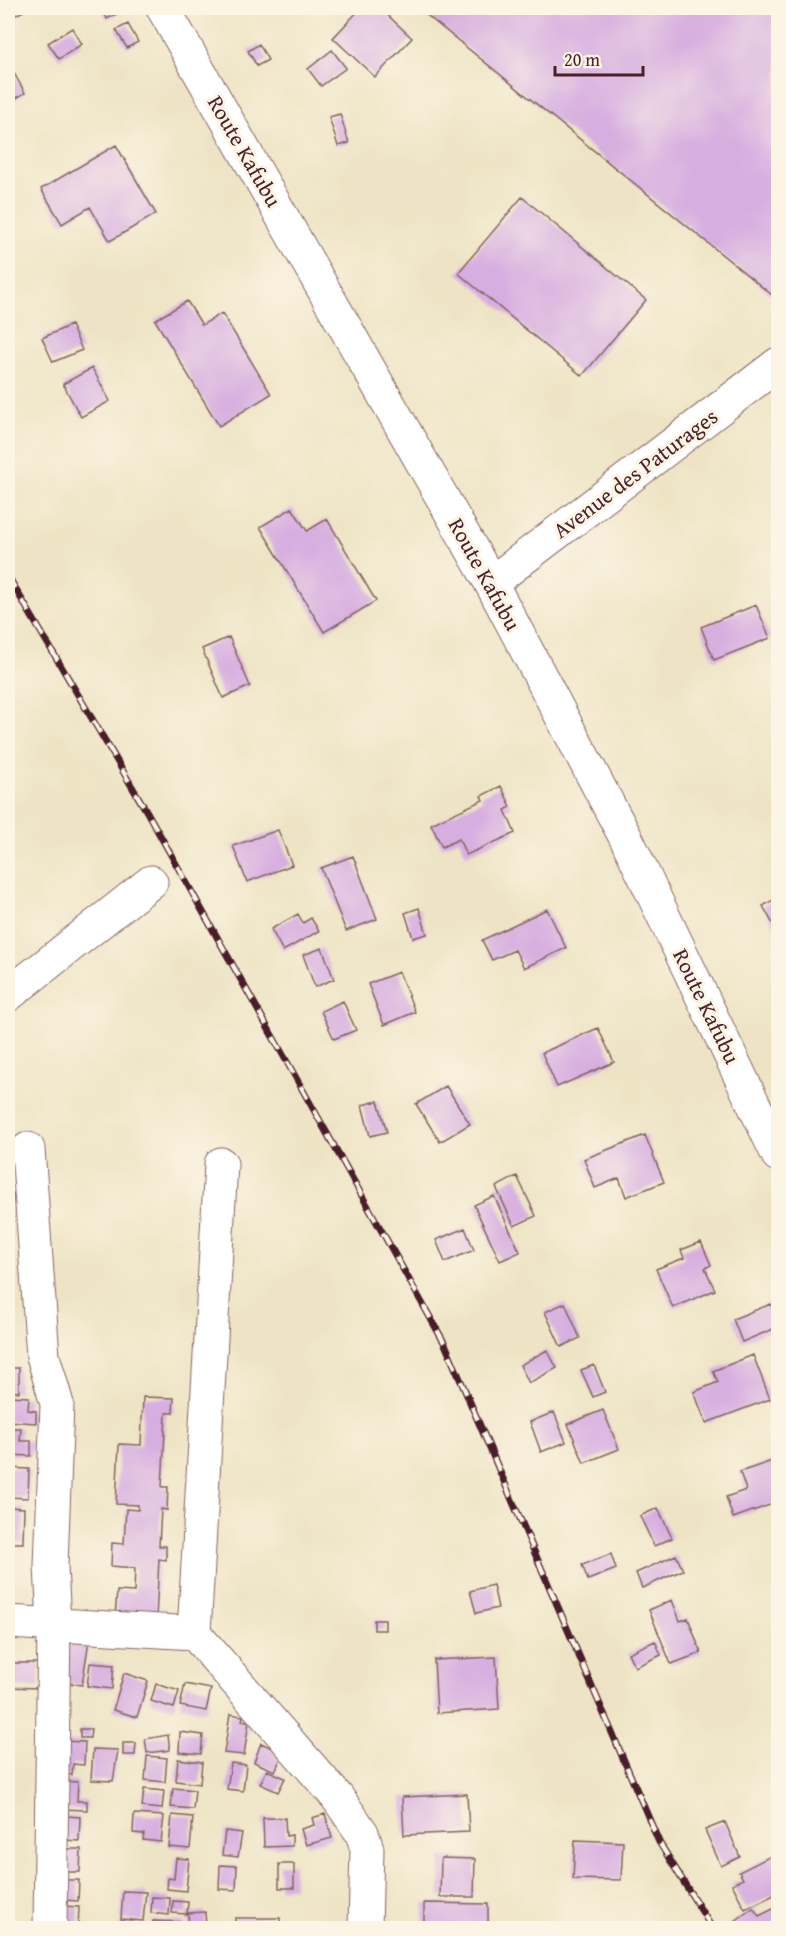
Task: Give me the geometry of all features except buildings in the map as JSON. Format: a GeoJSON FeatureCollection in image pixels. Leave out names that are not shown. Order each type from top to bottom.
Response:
{"type":"FeatureCollection","features":[{"type":"Feature","properties":{"kind":"main road","name":"Route Kafubu"},"geometry":{"type":"LineString","coordinates":[[163,8],[491,583],[628,842],[778,1155]]}},
{"type":"Feature","properties":{"kind":"main road","name":"Avenue des Paturages"},"geometry":{"type":"LineString","coordinates":[[491,583],[778,364]]}},
{"type":"Feature","properties":{"kind":"main road"},"geometry":{"type":"LineString","coordinates":[[8,995],[151,882]]}},
{"type":"Feature","properties":{"kind":"main road"},"geometry":{"type":"LineString","coordinates":[[28,1149],[43,1356],[57,1404],[51,1566],[54,1624],[50,1929]]}},
{"type":"Feature","properties":{"kind":"main road"},"geometry":{"type":"LineString","coordinates":[[221,1164],[194,1633],[337,1797],[362,1833],[367,1849],[365,1929]]}},
{"type":"Feature","properties":{"kind":"main road"},"geometry":{"type":"LineString","coordinates":[[8,1622],[194,1633]]}},
{"type":"Feature","properties":{"kind":"railway"},"geometry":{"type":"LineString","coordinates":[[8,576],[147,812],[445,1344],[659,1842],[712,1928]]}}]}
